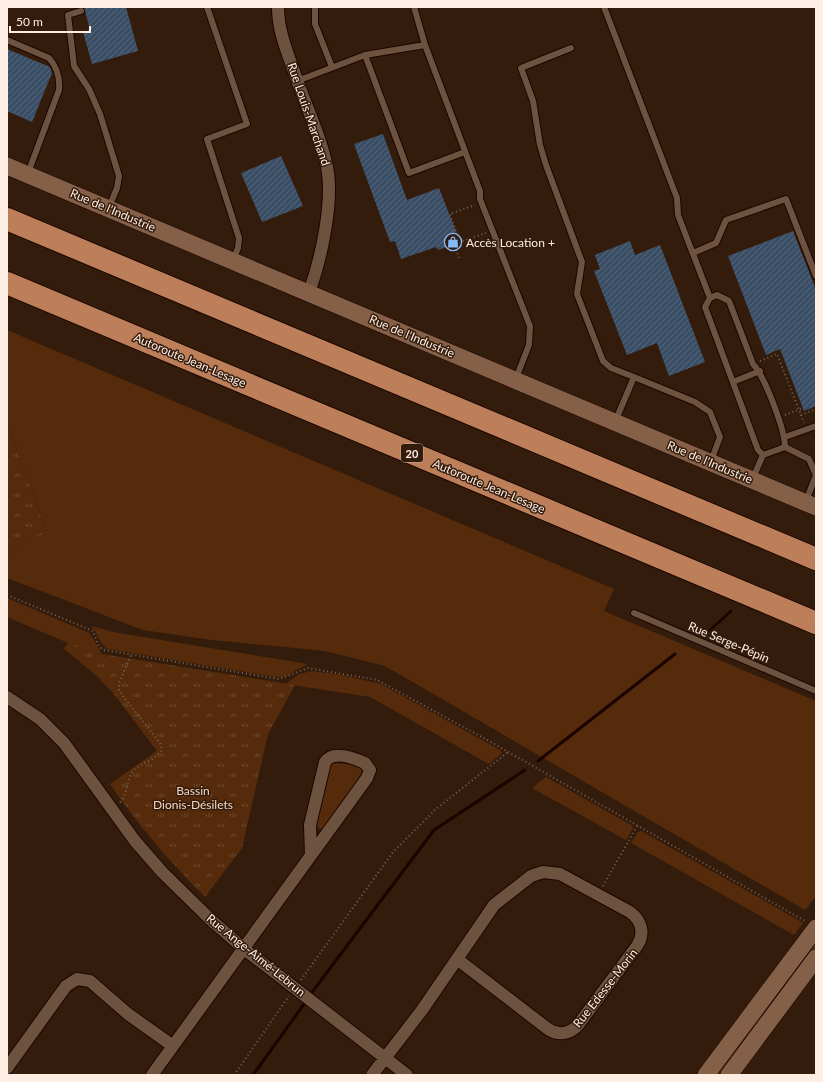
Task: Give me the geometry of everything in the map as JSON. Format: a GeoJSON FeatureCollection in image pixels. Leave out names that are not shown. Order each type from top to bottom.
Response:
{"type":"FeatureCollection","features":[{"type":"Feature","properties":{"kind":"highway"},"geometry":{"type":"LineString","coordinates":[[7,219],[816,559]]}},
{"type":"Feature","properties":{"kind":"highway","name":"Autoroute Jean-Lesage"},"geometry":{"type":"LineString","coordinates":[[7,283],[816,623]]}},
{"type":"Feature","properties":{"kind":"street","name":"Rue Louis-Marchand"},"geometry":{"type":"LineString","coordinates":[[278,7],[281,35],[325,158],[329,183],[329,201],[324,228],[314,275],[308,292]]}},
{"type":"Feature","properties":{"kind":"street","name":"Rue de l'Industrie"},"geometry":{"type":"LineString","coordinates":[[7,166],[810,504]]}},
{"type":"Feature","properties":{"kind":"street","name":"Rue Ange-Aimé-Lebrun"},"geometry":{"type":"LineString","coordinates":[[7,697],[31,713],[56,734],[80,763],[128,831],[162,872],[211,920],[243,948],[328,1012],[407,1075]]}},
{"type":"Feature","properties":{"kind":"street"},"geometry":{"type":"LineString","coordinates":[[152,1075],[369,775],[369,768],[366,763],[336,756],[331,756],[325,762],[310,825],[311,855]]}},
{"type":"Feature","properties":{"kind":"street","name":"Rue Edesse-Morin"},"geometry":{"type":"LineString","coordinates":[[372,1075],[422,1010],[487,914],[500,899],[531,876],[543,872],[560,874],[630,912],[638,919],[642,929],[637,946],[578,1025],[573,1030],[564,1033],[557,1033],[548,1029],[457,959]]}},
{"type":"Feature","properties":{"kind":"street"},"geometry":{"type":"LineString","coordinates":[[706,1075],[811,925]]}},
{"type":"Feature","properties":{"kind":"street"},"geometry":{"type":"LineString","coordinates":[[729,1075],[816,958]]}},
{"type":"Feature","properties":{"kind":"street"},"geometry":{"type":"LineString","coordinates":[[7,1068],[66,986],[77,979],[90,981],[128,1014],[173,1046]]}},
{"type":"Feature","properties":{"kind":"lane"},"geometry":{"type":"LineString","coordinates":[[207,7],[247,124],[207,139],[239,238],[238,248],[233,260]]}},
{"type":"Feature","properties":{"kind":"lane"},"geometry":{"type":"LineString","coordinates":[[315,7],[315,24],[332,67]]}},
{"type":"Feature","properties":{"kind":"lane"},"geometry":{"type":"LineString","coordinates":[[414,7],[425,45],[480,191],[481,203],[530,326],[529,345],[515,380]]}},
{"type":"Feature","properties":{"kind":"lane"},"geometry":{"type":"LineString","coordinates":[[604,7],[677,198],[678,215],[710,298]]}},
{"type":"Feature","properties":{"kind":"lane"},"geometry":{"type":"LineString","coordinates":[[81,11],[68,15],[70,43],[74,66],[89,89],[100,114],[119,176],[117,188],[109,208]]}},
{"type":"Feature","properties":{"kind":"lane"},"geometry":{"type":"LineString","coordinates":[[7,40],[49,58],[53,63],[58,79],[59,90],[28,174]]}},
{"type":"Feature","properties":{"kind":"lane"},"geometry":{"type":"LineString","coordinates":[[297,81],[365,55],[425,45]]}},
{"type":"Feature","properties":{"kind":"lane"},"geometry":{"type":"LineString","coordinates":[[571,48],[521,68],[533,101],[540,145],[546,165],[582,262],[577,294],[603,361],[611,368],[695,402],[710,412],[720,437],[710,462]]}},
{"type":"Feature","properties":{"kind":"lane"},"geometry":{"type":"LineString","coordinates":[[365,55],[409,173],[466,152]]}},
{"type":"Feature","properties":{"kind":"lane"},"geometry":{"type":"LineString","coordinates":[[693,252],[716,243],[726,220],[786,199],[816,276]]}},
{"type":"Feature","properties":{"kind":"lane"},"geometry":{"type":"LineString","coordinates":[[763,455],[758,450],[705,307],[710,298],[717,295],[729,301],[753,364],[760,371],[785,437],[786,447]]}},
{"type":"Feature","properties":{"kind":"lane"},"geometry":{"type":"LineString","coordinates":[[732,382],[760,371]]}},
{"type":"Feature","properties":{"kind":"lane"},"geometry":{"type":"LineString","coordinates":[[615,422],[634,378]]}},
{"type":"Feature","properties":{"kind":"lane"},"geometry":{"type":"LineString","coordinates":[[785,437],[816,426]]}},
{"type":"Feature","properties":{"kind":"lane"},"geometry":{"type":"LineString","coordinates":[[752,480],[763,455],[786,447],[810,459],[816,475],[810,504]]}},
{"type":"Feature","properties":{"kind":"lane","name":"Rue Serge-Pépin"},"geometry":{"type":"LineString","coordinates":[[634,613],[816,691]]}},
{"type":"Feature","properties":{"kind":"path"},"geometry":{"type":"LineString","coordinates":[[460,242],[450,214],[481,203]]}},
{"type":"Feature","properties":{"kind":"path"},"geometry":{"type":"LineString","coordinates":[[460,258],[454,244],[486,233]]}},
{"type":"Feature","properties":{"kind":"path"},"geometry":{"type":"LineString","coordinates":[[758,362],[777,354],[801,415],[816,409]]}},
{"type":"Feature","properties":{"kind":"path"},"geometry":{"type":"LineString","coordinates":[[778,418],[803,408]]}},
{"type":"Feature","properties":{"kind":"path"},"geometry":{"type":"LineString","coordinates":[[7,595],[93,631],[99,647],[102,650],[279,679],[308,668],[371,678],[384,682],[811,925]]}},
{"type":"Feature","properties":{"kind":"path"},"geometry":{"type":"LineString","coordinates":[[121,802],[130,776],[135,769],[158,754],[162,749],[160,743],[136,714],[118,688],[118,683],[131,655]]}},
{"type":"Feature","properties":{"kind":"path"},"geometry":{"type":"LineString","coordinates":[[234,1075],[393,852],[436,809],[508,752]]}},
{"type":"Feature","properties":{"kind":"path"},"geometry":{"type":"LineString","coordinates":[[603,886],[637,826]]}},
{"type":"Feature","properties":{"kind":"green space"},"geometry":{"type":"Polygon","coordinates":[[[7,330],[614,589],[604,611],[816,701],[816,896],[805,910],[385,666],[325,651],[212,640],[143,630],[7,578],[7,553],[47,531],[7,423],[7,330]]]}},
{"type":"Feature","properties":{"kind":"green space"},"geometry":{"type":"Polygon","coordinates":[[[7,423],[47,532],[7,553],[7,423]]]}},
{"type":"Feature","properties":{"kind":"green space"},"geometry":{"type":"Polygon","coordinates":[[[7,598],[89,633],[102,654],[89,652],[7,617],[7,598]]]}},
{"type":"Feature","properties":{"kind":"green space"},"geometry":{"type":"Polygon","coordinates":[[[92,626],[113,632],[308,664],[284,677],[276,677],[108,649],[101,642],[92,626]]]}},
{"type":"Feature","properties":{"kind":"green space","name":"Bassin Dionis-Désilets"},"geometry":{"type":"Polygon","coordinates":[[[68,642],[89,652],[295,685],[268,734],[242,848],[205,897],[155,843],[110,784],[157,751],[114,694],[96,675],[64,649],[68,642]]]}},
{"type":"Feature","properties":{"kind":"green space"},"geometry":{"type":"Polygon","coordinates":[[[312,671],[342,675],[381,684],[500,750],[502,753],[489,764],[370,697],[286,684],[299,674],[312,671]]]}},
{"type":"Feature","properties":{"kind":"green space"},"geometry":{"type":"Polygon","coordinates":[[[335,763],[353,765],[361,769],[362,773],[325,827],[320,829],[316,825],[330,765],[335,763]]]}},
{"type":"Feature","properties":{"kind":"green space"},"geometry":{"type":"Polygon","coordinates":[[[546,777],[631,825],[633,828],[626,840],[532,788],[546,777]]]}},
{"type":"Feature","properties":{"kind":"green space"},"geometry":{"type":"Polygon","coordinates":[[[641,831],[803,923],[794,935],[631,843],[638,832],[641,831]]]}},
{"type":"Feature","properties":{"kind":"green space"},"geometry":{"type":"Polygon","coordinates":[[[816,939],[816,948],[721,1075],[714,1075],[816,939]]]}},
{"type":"Feature","properties":{"kind":"building"},"geometry":{"type":"Polygon","coordinates":[[[84,7],[126,7],[138,51],[92,64],[83,32],[90,30],[84,7]]]}},
{"type":"Feature","properties":{"kind":"building"},"geometry":{"type":"Polygon","coordinates":[[[7,49],[50,67],[52,73],[32,122],[7,111],[7,49]]]}},
{"type":"Feature","properties":{"kind":"building"},"geometry":{"type":"Polygon","coordinates":[[[383,134],[407,200],[439,188],[460,242],[438,250],[436,247],[401,259],[395,241],[390,242],[354,144],[383,134]]]}},
{"type":"Feature","properties":{"kind":"building"},"geometry":{"type":"Polygon","coordinates":[[[281,156],[303,206],[262,222],[241,173],[281,156]]]}},
{"type":"Feature","properties":{"kind":"building"},"geometry":{"type":"Polygon","coordinates":[[[793,231],[816,290],[816,406],[804,411],[780,349],[766,355],[728,256],[793,231]]]}},
{"type":"Feature","properties":{"kind":"building"},"geometry":{"type":"Polygon","coordinates":[[[630,241],[635,255],[660,245],[705,362],[669,376],[657,343],[627,355],[594,271],[600,269],[595,255],[630,241]]]}},
{"type":"Feature","properties":{"kind":"waterway"},"geometry":{"type":"LineString","coordinates":[[710,630],[731,611]]}},
{"type":"Feature","properties":{"kind":"waterway"},"geometry":{"type":"LineString","coordinates":[[538,761],[675,654]]}},
{"type":"Feature","properties":{"kind":"waterway"},"geometry":{"type":"LineString","coordinates":[[310,995],[434,830],[525,770]]}},
{"type":"Feature","properties":{"kind":"waterway"},"geometry":{"type":"LineString","coordinates":[[253,1075],[307,1000]]}},
{"type":"Feature","properties":{"kind":"place","name":"Accès Location +"},"geometry":{"type":"Point","coordinates":[453,242]}}]}
